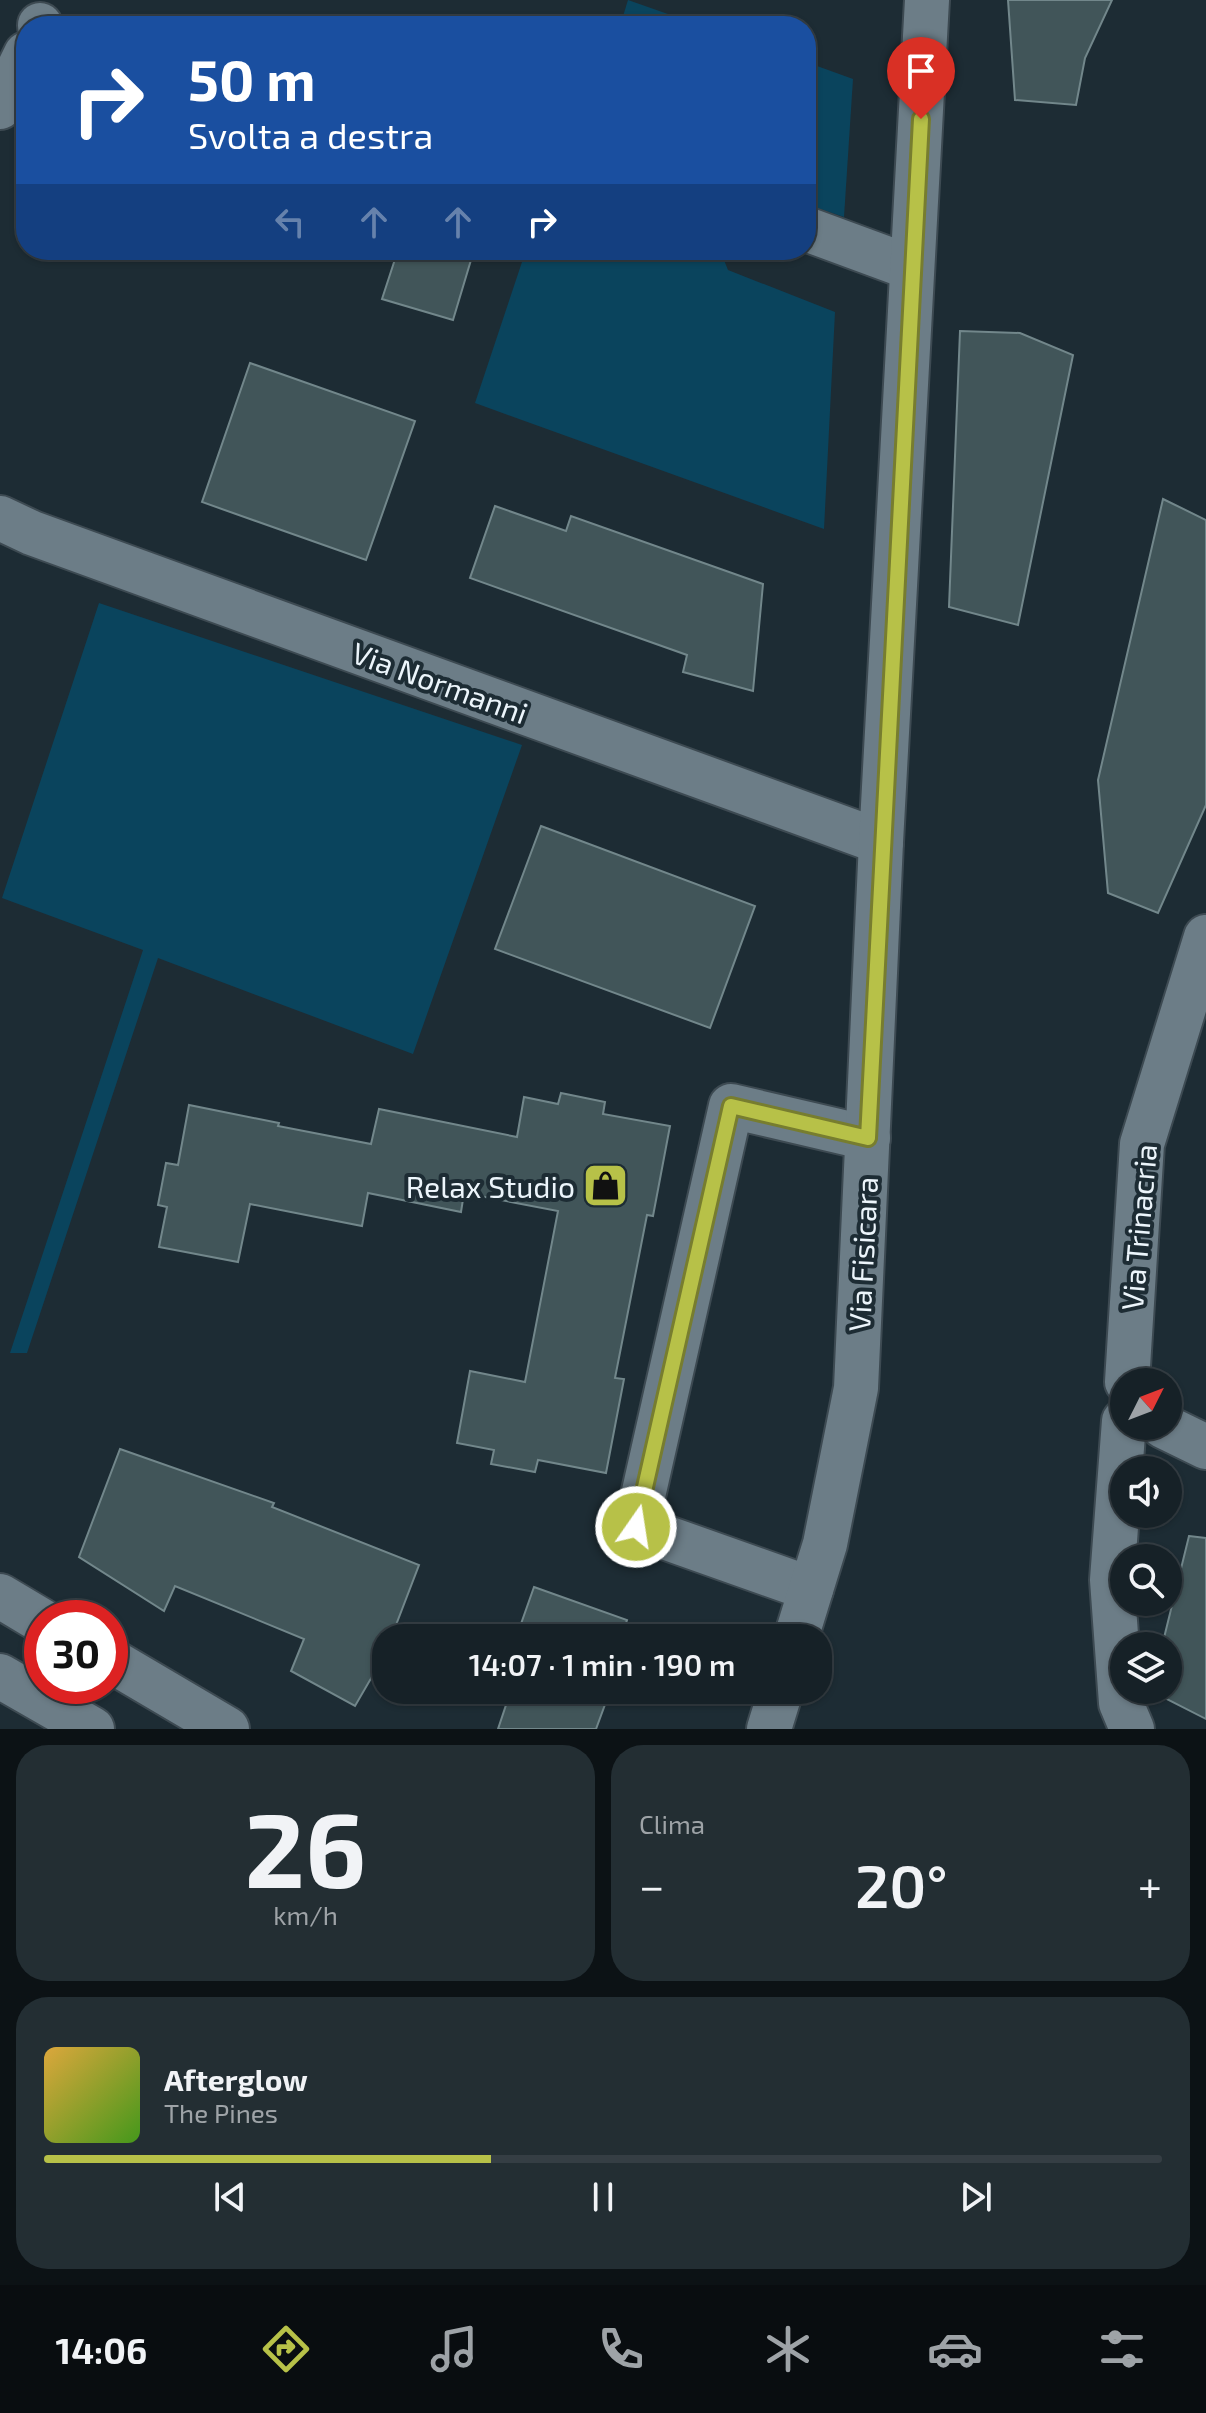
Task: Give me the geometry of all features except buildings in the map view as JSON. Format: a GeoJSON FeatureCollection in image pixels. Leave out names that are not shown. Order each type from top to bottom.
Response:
{"type":"FeatureCollection","features":[{"type":"Feature","properties":{"kind":"street","name":"Via Fisicara"},"geometry":{"type":"LineString","coordinates":[[800,1624],[825,1544],[856,1388],[881,842],[927,0]]}},
{"type":"Feature","properties":{"kind":"street"},"geometry":{"type":"LineString","coordinates":[[0,107],[16,74]]}},
{"type":"Feature","properties":{"kind":"street"},"geometry":{"type":"LineString","coordinates":[[816,233],[912,268]]}},
{"type":"Feature","properties":{"kind":"street","name":"Via Normanni"},"geometry":{"type":"LineString","coordinates":[[0,518],[32,533],[881,842]]}},
{"type":"Feature","properties":{"kind":"street","name":"Via Trinacria"},"geometry":{"type":"LineString","coordinates":[[1128,1368],[1142,1144],[1206,937]]}},
{"type":"Feature","properties":{"kind":"street"},"geometry":{"type":"LineString","coordinates":[[811,1589],[636,1527],[731,1106],[868,1138]]}},
{"type":"Feature","properties":{"kind":"street"},"geometry":{"type":"LineString","coordinates":[[1182,1435],[1206,1447]]}},
{"type":"Feature","properties":{"kind":"street"},"geometry":{"type":"LineString","coordinates":[[1123,1440],[1112,1580],[1121,1703],[1132,1729]]}},
{"type":"Feature","properties":{"kind":"street"},"geometry":{"type":"LineString","coordinates":[[0,1596],[24,1610]]}},
{"type":"Feature","properties":{"kind":"street"},"geometry":{"type":"LineString","coordinates":[[128,1671],[227,1729]]}},
{"type":"Feature","properties":{"kind":"street"},"geometry":{"type":"LineString","coordinates":[[0,1676],[92,1729]]}},
{"type":"Feature","properties":{"kind":"street"},"geometry":{"type":"LineString","coordinates":[[769,1729],[777,1704]]}},
{"type":"Feature","properties":{"kind":"shaded area"},"geometry":{"type":"Polygon","coordinates":[[[628,0],[674,16],[623,16],[628,0]]]}},
{"type":"Feature","properties":{"kind":"shaded area"},"geometry":{"type":"Polygon","coordinates":[[[816,66],[853,79],[844,217],[816,207],[816,66]]]}},
{"type":"Feature","properties":{"kind":"shaded area"},"geometry":{"type":"Polygon","coordinates":[[[523,260],[724,260],[728,270],[835,312],[824,529],[475,403],[523,260]]]}},
{"type":"Feature","properties":{"kind":"shaded area"},"geometry":{"type":"Polygon","coordinates":[[[99,603],[522,745],[413,1054],[158,958],[27,1353],[10,1353],[143,950],[2,898],[99,603]]]}},
{"type":"Feature","properties":{"kind":"place","name":"Relax Studio"},"geometry":{"type":"Point","coordinates":[606,1186]}},
{"type":"Feature","properties":{"kind":"route"},"geometry":{"type":"LineString","coordinates":[[636,1527],[731,1106],[868,1138],[921,119]]}}]}
